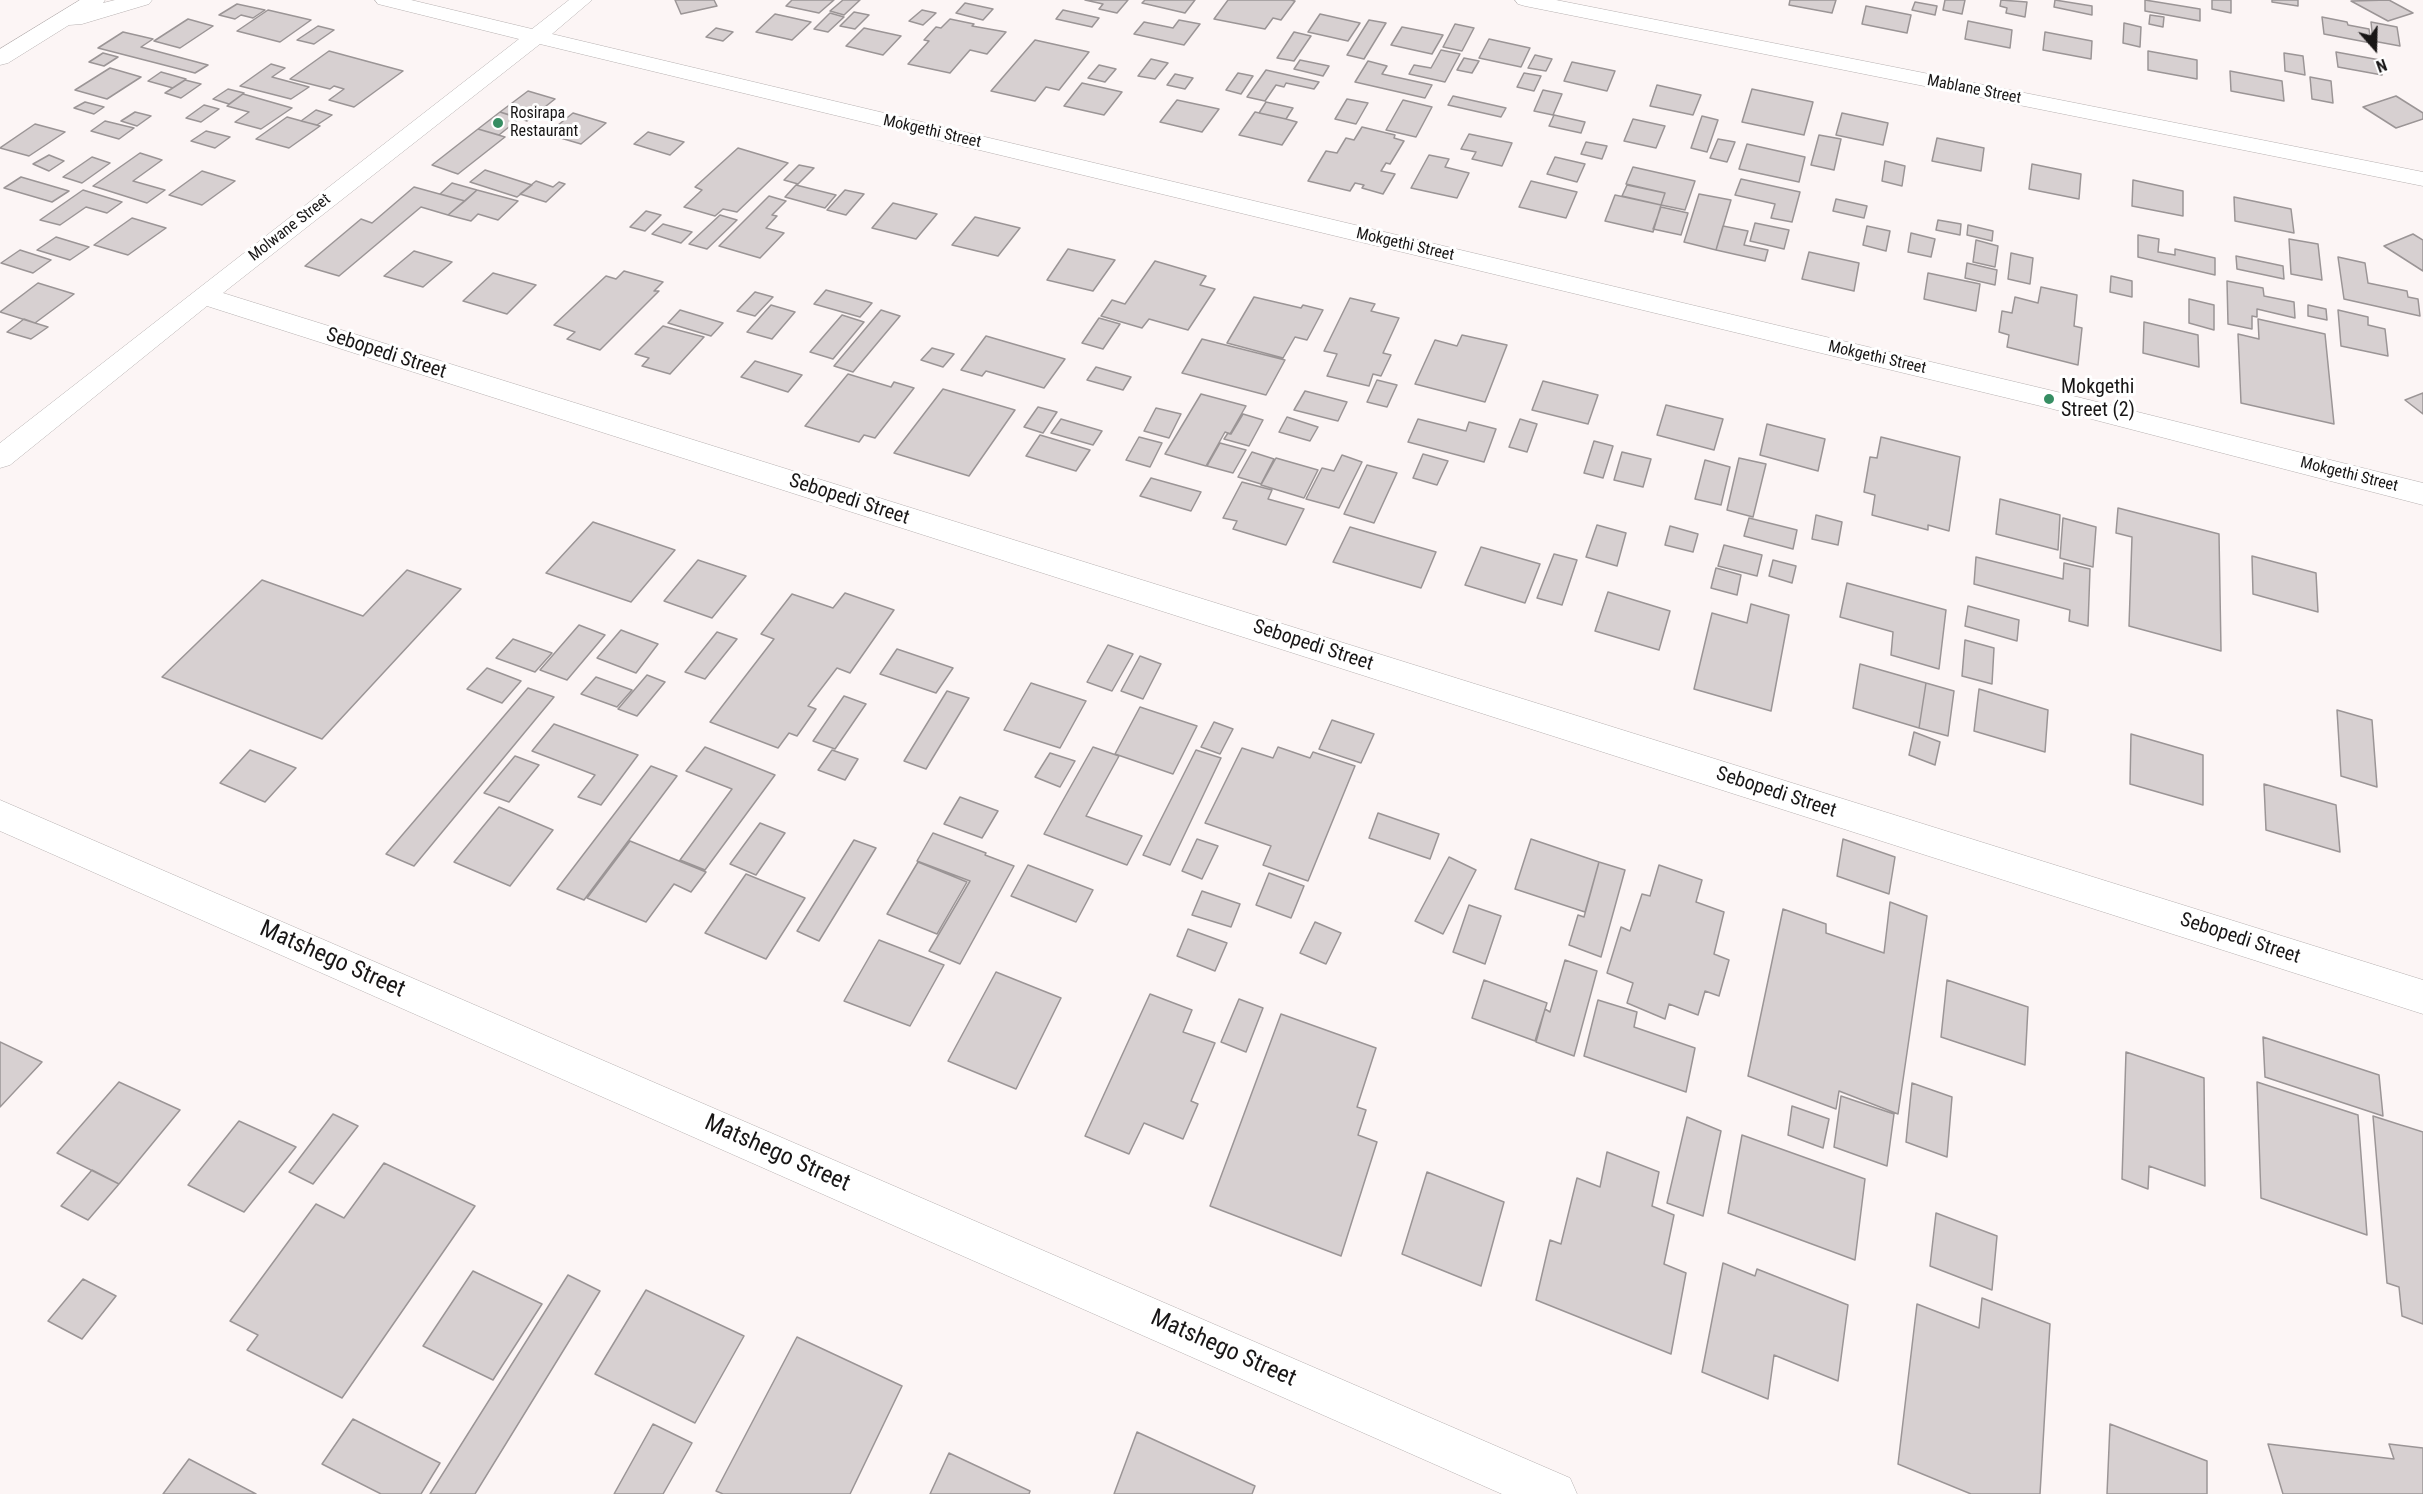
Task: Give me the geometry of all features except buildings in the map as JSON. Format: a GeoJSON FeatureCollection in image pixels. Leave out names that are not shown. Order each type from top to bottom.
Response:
{"type":"FeatureCollection","features":[{"type":"Feature","properties":{"kind":"street"},"geometry":{"type":"LineString","coordinates":[[0,58],[95,0]]}},
{"type":"Feature","properties":{"kind":"street"},"geometry":{"type":"LineString","coordinates":[[44,31],[116,6],[142,0]]}},
{"type":"Feature","properties":{"kind":"street","name":"Mokgethi Street"},"geometry":{"type":"LineString","coordinates":[[385,0],[2049,399],[2423,494]]}},
{"type":"Feature","properties":{"kind":"street","name":"Molwane Street"},"geometry":{"type":"LineString","coordinates":[[0,458],[582,0]]}},
{"type":"Feature","properties":{"kind":"street","name":"Mablane Street"},"geometry":{"type":"LineString","coordinates":[[1525,0],[2423,179]]}},
{"type":"Feature","properties":{"kind":"street","name":"Sebopedi Street"},"geometry":{"type":"LineString","coordinates":[[203,296],[2423,997]]}},
{"type":"Feature","properties":{"kind":"street","name":"Matshego Street"},"geometry":{"type":"LineString","coordinates":[[0,815],[1554,1494]]}},
{"type":"Feature","properties":{"kind":"place","name":"Rosirapa Restaurant"},"geometry":{"type":"Point","coordinates":[498,123]}},
{"type":"Feature","properties":{"kind":"place","name":"Mokgethi Street (2)"},"geometry":{"type":"Point","coordinates":[2049,399]}}]}
